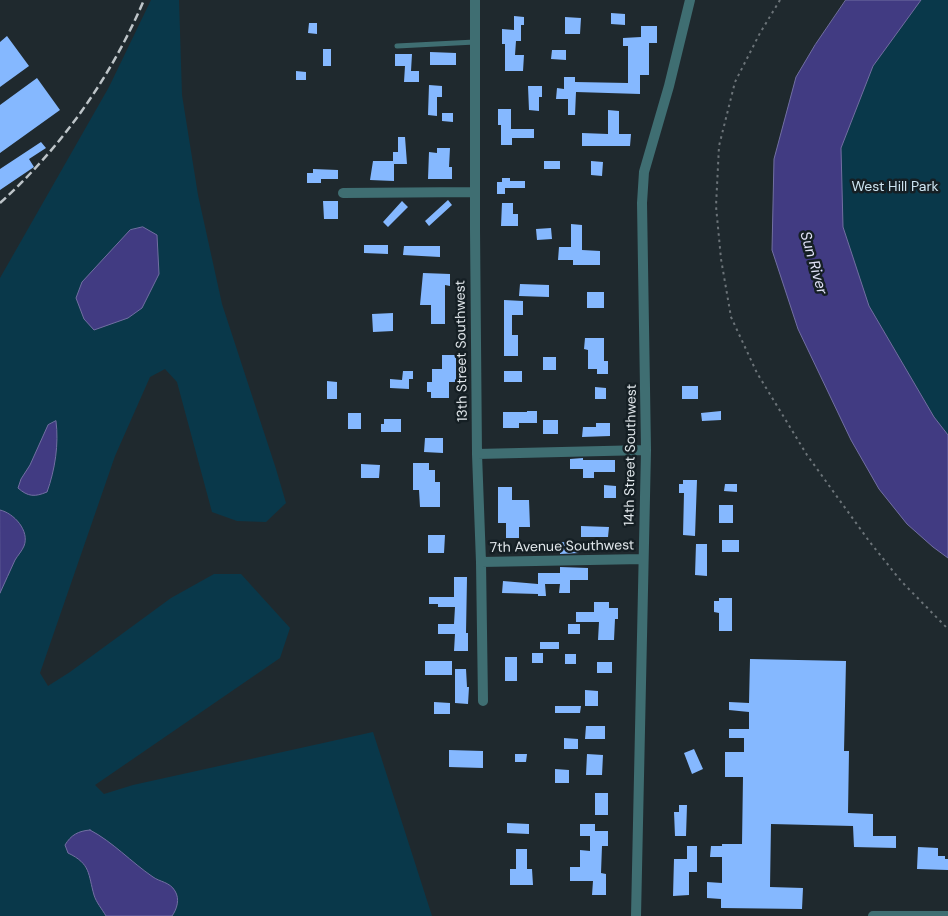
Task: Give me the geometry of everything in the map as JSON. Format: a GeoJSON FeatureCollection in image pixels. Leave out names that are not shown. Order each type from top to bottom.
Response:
{"type":"FeatureCollection","features":[{"type":"Feature","properties":{"kind":"street","name":"13th Street Southwest"},"geometry":{"type":"LineString","coordinates":[[475,0],[477,454],[483,701]]}},
{"type":"Feature","properties":{"kind":"street","name":"14th Street Southwest"},"geometry":{"type":"LineString","coordinates":[[636,916],[646,450],[644,298],[641,238],[644,172],[669,86],[690,0]]}},
{"type":"Feature","properties":{"kind":"street"},"geometry":{"type":"LineString","coordinates":[[343,194],[475,192]]}},
{"type":"Feature","properties":{"kind":"street"},"geometry":{"type":"LineString","coordinates":[[477,454],[646,450]]}},
{"type":"Feature","properties":{"kind":"street","name":"7th Avenue Southwest"},"geometry":{"type":"LineString","coordinates":[[481,562],[643,559]]}},
{"type":"Feature","properties":{"kind":"street"},"geometry":{"type":"LineString","coordinates":[[873,916],[948,916]]}},
{"type":"Feature","properties":{"kind":"lane"},"geometry":{"type":"LineString","coordinates":[[397,46],[475,42]]}},
{"type":"Feature","properties":{"kind":"path"},"geometry":{"type":"LineString","coordinates":[[780,0],[760,33],[735,82],[719,146],[716,206],[721,259],[731,317],[757,374],[807,455],[869,541],[896,574],[948,629]]}},
{"type":"Feature","properties":{"kind":"green space"},"geometry":{"type":"Polygon","coordinates":[[[151,0],[179,0],[182,95],[198,195],[222,304],[286,503],[266,522],[237,521],[212,512],[177,382],[165,369],[150,377],[115,456],[40,673],[48,686],[171,598],[214,574],[241,574],[290,628],[280,658],[95,785],[104,794],[133,785],[373,732],[432,916],[0,916],[0,278],[109,87],[151,0]]]}},
{"type":"Feature","properties":{"kind":"green space","name":"West Hill Park"},"geometry":{"type":"Polygon","coordinates":[[[921,0],[948,0],[948,435],[934,417],[869,306],[843,227],[841,148],[873,66],[921,0]]]}},
{"type":"Feature","properties":{"kind":"water","name":"Sun River"},"geometry":{"type":"Polygon","coordinates":[[[846,0],[921,0],[873,66],[841,148],[843,227],[869,306],[934,417],[948,435],[948,558],[907,524],[879,489],[851,440],[798,329],[772,250],[774,159],[796,77],[846,0]]]}},
{"type":"Feature","properties":{"kind":"water"},"geometry":{"type":"Polygon","coordinates":[[[143,227],[157,235],[159,274],[142,308],[128,318],[94,330],[84,319],[76,298],[82,282],[130,230],[143,227]]]}},
{"type":"Feature","properties":{"kind":"water"},"geometry":{"type":"Polygon","coordinates":[[[56,421],[56,457],[47,492],[39,495],[28,495],[18,488],[21,479],[30,465],[48,425],[56,421]]]}},
{"type":"Feature","properties":{"kind":"water"},"geometry":{"type":"Polygon","coordinates":[[[0,510],[10,515],[20,524],[25,534],[25,540],[23,548],[15,560],[0,593],[0,510]]]}},
{"type":"Feature","properties":{"kind":"water"},"geometry":{"type":"Polygon","coordinates":[[[90,830],[106,840],[153,877],[173,888],[177,894],[178,901],[172,916],[106,916],[95,898],[85,866],[81,861],[68,853],[65,845],[75,834],[90,830]]]}},
{"type":"Feature","properties":{"kind":"building"},"geometry":{"type":"Polygon","coordinates":[[[611,13],[625,14],[625,25],[611,24],[611,13]]]}},
{"type":"Feature","properties":{"kind":"building"},"geometry":{"type":"Polygon","coordinates":[[[514,16],[524,17],[524,25],[521,25],[521,41],[516,41],[515,55],[524,55],[523,71],[505,71],[505,44],[502,44],[502,29],[514,30],[514,16]]]}},
{"type":"Feature","properties":{"kind":"building"},"geometry":{"type":"Polygon","coordinates":[[[565,17],[581,18],[580,34],[565,34],[565,17]]]}},
{"type":"Feature","properties":{"kind":"building"},"geometry":{"type":"Polygon","coordinates":[[[309,23],[317,23],[317,34],[308,33],[309,23]]]}},
{"type":"Feature","properties":{"kind":"building"},"geometry":{"type":"Polygon","coordinates":[[[641,26],[657,26],[657,43],[649,43],[649,75],[640,75],[640,94],[576,92],[575,115],[568,115],[568,99],[556,99],[557,88],[564,89],[564,77],[575,77],[575,82],[628,83],[628,46],[623,46],[623,38],[641,37],[641,26]]]}},
{"type":"Feature","properties":{"kind":"building"},"geometry":{"type":"Polygon","coordinates":[[[7,36],[29,66],[0,87],[0,42],[7,36]]]}},
{"type":"Feature","properties":{"kind":"building"},"geometry":{"type":"Polygon","coordinates":[[[323,49],[331,49],[331,66],[323,66],[323,49]]]}},
{"type":"Feature","properties":{"kind":"building"},"geometry":{"type":"Polygon","coordinates":[[[552,50],[566,50],[566,60],[551,59],[552,50]]]}},
{"type":"Feature","properties":{"kind":"building"},"geometry":{"type":"Polygon","coordinates":[[[430,52],[456,53],[456,65],[430,65],[430,52]]]}},
{"type":"Feature","properties":{"kind":"building"},"geometry":{"type":"Polygon","coordinates":[[[395,54],[412,54],[411,71],[419,71],[419,82],[404,82],[405,66],[395,66],[395,54]]]}},
{"type":"Feature","properties":{"kind":"building"},"geometry":{"type":"Polygon","coordinates":[[[296,71],[306,72],[306,80],[296,80],[296,71]]]}},
{"type":"Feature","properties":{"kind":"building"},"geometry":{"type":"Polygon","coordinates":[[[37,78],[60,110],[0,153],[0,105],[37,78]]]}},
{"type":"Feature","properties":{"kind":"building"},"geometry":{"type":"Polygon","coordinates":[[[429,85],[442,86],[442,97],[437,97],[437,116],[428,115],[429,85]]]}},
{"type":"Feature","properties":{"kind":"building"},"geometry":{"type":"Polygon","coordinates":[[[528,86],[542,86],[542,97],[539,97],[539,111],[529,110],[528,86]]]}},
{"type":"Feature","properties":{"kind":"building"},"geometry":{"type":"Polygon","coordinates":[[[498,109],[511,109],[511,129],[534,129],[534,138],[512,138],[512,145],[501,145],[501,125],[498,125],[498,109]]]}},
{"type":"Feature","properties":{"kind":"building"},"geometry":{"type":"Polygon","coordinates":[[[608,110],[619,111],[619,134],[631,134],[630,146],[582,146],[582,133],[608,134],[608,110]]]}},
{"type":"Feature","properties":{"kind":"building"},"geometry":{"type":"Polygon","coordinates":[[[442,113],[453,113],[453,122],[442,121],[442,113]]]}},
{"type":"Feature","properties":{"kind":"building"},"geometry":{"type":"Polygon","coordinates":[[[398,137],[405,137],[407,164],[394,164],[394,181],[370,180],[373,161],[393,161],[393,152],[398,152],[398,137]]]}},
{"type":"Feature","properties":{"kind":"building"},"geometry":{"type":"Polygon","coordinates":[[[41,142],[46,148],[29,159],[34,167],[0,190],[0,169],[41,142]]]}},
{"type":"Feature","properties":{"kind":"building"},"geometry":{"type":"Polygon","coordinates":[[[437,148],[450,148],[449,167],[452,167],[452,179],[428,179],[429,152],[437,153],[437,148]]]}},
{"type":"Feature","properties":{"kind":"building"},"geometry":{"type":"Polygon","coordinates":[[[544,161],[560,161],[560,169],[544,169],[544,161]]]}},
{"type":"Feature","properties":{"kind":"building"},"geometry":{"type":"Polygon","coordinates":[[[591,161],[603,162],[602,176],[591,175],[591,161]]]}},
{"type":"Feature","properties":{"kind":"building"},"geometry":{"type":"Polygon","coordinates":[[[313,169],[338,170],[338,179],[321,179],[321,183],[307,183],[307,173],[313,173],[313,169]]]}},
{"type":"Feature","properties":{"kind":"building"},"geometry":{"type":"Polygon","coordinates":[[[502,178],[510,178],[510,181],[525,181],[525,188],[505,188],[505,194],[497,194],[497,182],[502,182],[502,178]]]}},
{"type":"Feature","properties":{"kind":"building"},"geometry":{"type":"Polygon","coordinates":[[[448,200],[452,205],[429,226],[425,221],[448,200]]]}},
{"type":"Feature","properties":{"kind":"building"},"geometry":{"type":"Polygon","coordinates":[[[323,201],[338,201],[338,219],[324,219],[323,201]]]}},
{"type":"Feature","properties":{"kind":"building"},"geometry":{"type":"Polygon","coordinates":[[[402,201],[408,207],[388,227],[383,222],[402,201]]]}},
{"type":"Feature","properties":{"kind":"building"},"geometry":{"type":"Polygon","coordinates":[[[502,203],[513,203],[513,214],[518,214],[518,226],[501,226],[502,203]]]}},
{"type":"Feature","properties":{"kind":"building"},"geometry":{"type":"Polygon","coordinates":[[[571,224],[582,225],[582,250],[600,251],[600,265],[573,265],[573,260],[558,260],[559,247],[571,247],[571,224]]]}},
{"type":"Feature","properties":{"kind":"building"},"geometry":{"type":"Polygon","coordinates":[[[551,228],[552,239],[537,240],[536,229],[551,228]]]}},
{"type":"Feature","properties":{"kind":"building"},"geometry":{"type":"Polygon","coordinates":[[[364,245],[388,245],[388,254],[364,253],[364,245]]]}},
{"type":"Feature","properties":{"kind":"building"},"geometry":{"type":"Polygon","coordinates":[[[404,246],[440,246],[440,257],[403,255],[404,246]]]}},
{"type":"Feature","properties":{"kind":"building"},"geometry":{"type":"Polygon","coordinates":[[[423,273],[450,274],[450,286],[445,285],[445,324],[431,324],[431,305],[420,305],[423,273]]]}},
{"type":"Feature","properties":{"kind":"building"},"geometry":{"type":"Polygon","coordinates":[[[520,284],[549,285],[549,297],[519,296],[520,284]]]}},
{"type":"Feature","properties":{"kind":"building"},"geometry":{"type":"Polygon","coordinates":[[[587,292],[604,292],[604,308],[587,308],[587,292]]]}},
{"type":"Feature","properties":{"kind":"building"},"geometry":{"type":"Polygon","coordinates":[[[504,300],[523,301],[523,315],[512,315],[512,335],[518,335],[518,356],[504,356],[504,300]]]}},
{"type":"Feature","properties":{"kind":"building"},"geometry":{"type":"Polygon","coordinates":[[[393,313],[393,331],[373,332],[372,314],[393,313]]]}},
{"type":"Feature","properties":{"kind":"building"},"geometry":{"type":"Polygon","coordinates":[[[585,338],[604,338],[604,361],[608,361],[608,374],[597,374],[597,369],[588,369],[588,350],[584,349],[585,338]]]}},
{"type":"Feature","properties":{"kind":"building"},"geometry":{"type":"Polygon","coordinates":[[[442,355],[456,355],[456,382],[449,382],[449,398],[431,398],[431,392],[427,392],[427,382],[432,382],[432,369],[442,369],[442,355]]]}},
{"type":"Feature","properties":{"kind":"building"},"geometry":{"type":"Polygon","coordinates":[[[543,357],[556,357],[556,370],[543,370],[543,357]]]}},
{"type":"Feature","properties":{"kind":"building"},"geometry":{"type":"Polygon","coordinates":[[[403,371],[413,371],[413,379],[409,379],[409,389],[390,388],[390,379],[402,380],[403,371]]]}},
{"type":"Feature","properties":{"kind":"building"},"geometry":{"type":"Polygon","coordinates":[[[504,371],[522,371],[522,382],[504,382],[504,371]]]}},
{"type":"Feature","properties":{"kind":"building"},"geometry":{"type":"Polygon","coordinates":[[[327,381],[337,382],[337,399],[327,399],[327,381]]]}},
{"type":"Feature","properties":{"kind":"building"},"geometry":{"type":"Polygon","coordinates":[[[682,386],[698,386],[698,399],[682,399],[682,386]]]}},
{"type":"Feature","properties":{"kind":"building"},"geometry":{"type":"Polygon","coordinates":[[[595,387],[606,388],[606,399],[595,399],[595,387]]]}},
{"type":"Feature","properties":{"kind":"building"},"geometry":{"type":"Polygon","coordinates":[[[537,411],[537,423],[519,423],[519,428],[503,428],[503,412],[537,411]]]}},
{"type":"Feature","properties":{"kind":"building"},"geometry":{"type":"Polygon","coordinates":[[[721,411],[721,420],[702,421],[701,413],[721,411]]]}},
{"type":"Feature","properties":{"kind":"building"},"geometry":{"type":"Polygon","coordinates":[[[348,413],[361,413],[361,429],[348,429],[348,413]]]}},
{"type":"Feature","properties":{"kind":"building"},"geometry":{"type":"Polygon","coordinates":[[[384,419],[401,419],[401,432],[381,432],[381,424],[384,424],[384,419]]]}},
{"type":"Feature","properties":{"kind":"building"},"geometry":{"type":"Polygon","coordinates":[[[543,420],[558,420],[558,434],[543,434],[543,420]]]}},
{"type":"Feature","properties":{"kind":"building"},"geometry":{"type":"Polygon","coordinates":[[[596,423],[610,423],[610,436],[582,437],[583,427],[596,427],[596,423]]]}},
{"type":"Feature","properties":{"kind":"building"},"geometry":{"type":"Polygon","coordinates":[[[425,438],[443,438],[443,453],[424,452],[425,438]]]}},
{"type":"Feature","properties":{"kind":"building"},"geometry":{"type":"Polygon","coordinates":[[[583,458],[583,460],[615,460],[615,472],[594,472],[594,478],[583,478],[583,469],[570,469],[570,459],[583,458]]]}},
{"type":"Feature","properties":{"kind":"building"},"geometry":{"type":"Polygon","coordinates":[[[413,463],[429,463],[429,470],[435,470],[435,482],[440,482],[440,507],[420,507],[419,490],[413,490],[413,463]]]}},
{"type":"Feature","properties":{"kind":"building"},"geometry":{"type":"Polygon","coordinates":[[[361,464],[380,465],[379,478],[361,478],[361,464]]]}},
{"type":"Feature","properties":{"kind":"building"},"geometry":{"type":"Polygon","coordinates":[[[683,480],[697,480],[695,536],[683,535],[684,493],[679,493],[679,484],[683,484],[683,480]]]}},
{"type":"Feature","properties":{"kind":"building"},"geometry":{"type":"Polygon","coordinates":[[[725,484],[737,484],[737,492],[724,491],[725,484]]]}},
{"type":"Feature","properties":{"kind":"building"},"geometry":{"type":"Polygon","coordinates":[[[604,485],[616,486],[616,498],[604,498],[604,485]]]}},
{"type":"Feature","properties":{"kind":"building"},"geometry":{"type":"Polygon","coordinates":[[[498,487],[512,487],[512,500],[529,500],[530,527],[519,527],[519,538],[506,538],[506,523],[498,523],[498,487]]]}},
{"type":"Feature","properties":{"kind":"building"},"geometry":{"type":"Polygon","coordinates":[[[719,505],[733,505],[733,523],[719,523],[719,505]]]}},
{"type":"Feature","properties":{"kind":"building"},"geometry":{"type":"Polygon","coordinates":[[[581,526],[609,527],[608,537],[581,537],[581,526]]]}},
{"type":"Feature","properties":{"kind":"building"},"geometry":{"type":"Polygon","coordinates":[[[428,535],[445,535],[444,553],[428,553],[428,535]]]}},
{"type":"Feature","properties":{"kind":"building"},"geometry":{"type":"Polygon","coordinates":[[[722,540],[739,540],[739,552],[722,552],[722,540]]]}},
{"type":"Feature","properties":{"kind":"building"},"geometry":{"type":"Polygon","coordinates":[[[560,542],[579,543],[579,553],[560,554],[560,542]]]}},
{"type":"Feature","properties":{"kind":"building"},"geometry":{"type":"Polygon","coordinates":[[[696,544],[707,544],[707,576],[695,575],[696,544]]]}},
{"type":"Feature","properties":{"kind":"building"},"geometry":{"type":"Polygon","coordinates":[[[560,567],[588,568],[588,580],[570,580],[570,593],[559,593],[560,584],[545,584],[546,596],[502,593],[503,581],[538,584],[538,573],[560,573],[560,567]]]}},
{"type":"Feature","properties":{"kind":"building"},"geometry":{"type":"Polygon","coordinates":[[[454,577],[467,577],[466,633],[468,633],[468,651],[454,651],[455,634],[438,634],[438,624],[454,624],[455,607],[438,607],[438,604],[429,604],[429,597],[454,597],[454,577]]]}},
{"type":"Feature","properties":{"kind":"building"},"geometry":{"type":"Polygon","coordinates":[[[719,598],[732,598],[732,631],[719,631],[719,613],[714,612],[714,601],[719,601],[719,598]]]}},
{"type":"Feature","properties":{"kind":"building"},"geometry":{"type":"Polygon","coordinates":[[[594,602],[609,602],[609,608],[618,608],[618,619],[615,619],[614,640],[598,640],[599,622],[576,622],[576,612],[594,612],[594,602]]]}},
{"type":"Feature","properties":{"kind":"building"},"geometry":{"type":"Polygon","coordinates":[[[568,624],[580,624],[580,634],[568,634],[568,624]]]}},
{"type":"Feature","properties":{"kind":"building"},"geometry":{"type":"Polygon","coordinates":[[[540,642],[559,642],[559,649],[540,649],[540,642]]]}},
{"type":"Feature","properties":{"kind":"building"},"geometry":{"type":"Polygon","coordinates":[[[532,653],[543,653],[543,663],[532,663],[532,653]]]}},
{"type":"Feature","properties":{"kind":"building"},"geometry":{"type":"Polygon","coordinates":[[[565,654],[576,654],[576,664],[565,664],[565,654]]]}},
{"type":"Feature","properties":{"kind":"building"},"geometry":{"type":"Polygon","coordinates":[[[505,657],[517,657],[517,681],[505,681],[505,657]]]}},
{"type":"Feature","properties":{"kind":"building"},"geometry":{"type":"Polygon","coordinates":[[[750,659],[846,661],[844,751],[849,751],[848,813],[873,814],[873,836],[896,836],[896,848],[854,847],[853,826],[771,824],[770,887],[803,888],[802,909],[721,908],[721,899],[707,898],[707,882],[722,883],[722,857],[710,857],[711,846],[742,844],[743,777],[725,777],[725,752],[744,752],[744,738],[729,738],[729,729],[749,729],[749,712],[729,710],[729,702],[749,703],[750,659]]]}},
{"type":"Feature","properties":{"kind":"building"},"geometry":{"type":"Polygon","coordinates":[[[425,661],[452,661],[452,675],[425,675],[425,661]]]}},
{"type":"Feature","properties":{"kind":"building"},"geometry":{"type":"Polygon","coordinates":[[[597,662],[612,662],[612,673],[597,673],[597,662]]]}},
{"type":"Feature","properties":{"kind":"building"},"geometry":{"type":"Polygon","coordinates":[[[455,669],[466,669],[467,687],[469,687],[468,704],[455,703],[455,669]]]}},
{"type":"Feature","properties":{"kind":"building"},"geometry":{"type":"Polygon","coordinates":[[[585,690],[598,691],[598,706],[585,706],[585,690]]]}},
{"type":"Feature","properties":{"kind":"building"},"geometry":{"type":"Polygon","coordinates":[[[434,702],[450,703],[450,714],[434,714],[434,702]]]}},
{"type":"Feature","properties":{"kind":"building"},"geometry":{"type":"Polygon","coordinates":[[[555,706],[581,706],[580,713],[555,713],[555,706]]]}},
{"type":"Feature","properties":{"kind":"building"},"geometry":{"type":"Polygon","coordinates":[[[586,726],[605,726],[605,739],[585,739],[586,726]]]}},
{"type":"Feature","properties":{"kind":"building"},"geometry":{"type":"Polygon","coordinates":[[[564,738],[578,739],[578,749],[564,749],[564,738]]]}},
{"type":"Feature","properties":{"kind":"building"},"geometry":{"type":"Polygon","coordinates":[[[694,749],[703,769],[692,774],[684,753],[694,749]]]}},
{"type":"Feature","properties":{"kind":"building"},"geometry":{"type":"Polygon","coordinates":[[[449,750],[483,751],[483,768],[449,767],[449,750]]]}},
{"type":"Feature","properties":{"kind":"building"},"geometry":{"type":"Polygon","coordinates":[[[515,754],[527,754],[526,762],[515,762],[515,754]]]}},
{"type":"Feature","properties":{"kind":"building"},"geometry":{"type":"Polygon","coordinates":[[[587,754],[603,755],[602,775],[586,775],[587,754]]]}},
{"type":"Feature","properties":{"kind":"building"},"geometry":{"type":"Polygon","coordinates":[[[555,769],[569,770],[569,783],[555,783],[555,769]]]}},
{"type":"Feature","properties":{"kind":"building"},"geometry":{"type":"Polygon","coordinates":[[[595,793],[608,793],[608,815],[595,815],[595,793]]]}},
{"type":"Feature","properties":{"kind":"building"},"geometry":{"type":"Polygon","coordinates":[[[679,805],[687,805],[686,836],[675,836],[674,812],[679,812],[679,805]]]}},
{"type":"Feature","properties":{"kind":"building"},"geometry":{"type":"Polygon","coordinates":[[[507,823],[529,824],[529,834],[507,833],[507,823]]]}},
{"type":"Feature","properties":{"kind":"building"},"geometry":{"type":"Polygon","coordinates":[[[580,824],[595,824],[595,831],[608,831],[608,846],[602,846],[601,873],[606,874],[606,895],[592,895],[593,881],[570,881],[570,867],[580,867],[580,850],[590,851],[590,836],[580,836],[580,824]]]}},
{"type":"Feature","properties":{"kind":"building"},"geometry":{"type":"Polygon","coordinates":[[[687,846],[697,846],[697,872],[689,872],[689,895],[673,896],[674,859],[687,859],[687,846]]]}},
{"type":"Feature","properties":{"kind":"building"},"geometry":{"type":"Polygon","coordinates":[[[918,847],[938,848],[938,856],[945,856],[945,859],[948,859],[948,870],[917,869],[918,847]]]}},
{"type":"Feature","properties":{"kind":"building"},"geometry":{"type":"Polygon","coordinates":[[[516,849],[527,849],[527,869],[532,869],[533,885],[510,885],[510,869],[516,869],[516,849]]]}},
{"type":"Feature","properties":{"kind":"railway"},"geometry":{"type":"LineString","coordinates":[[0,203],[44,158],[83,109],[116,56],[144,0]]}}]}
